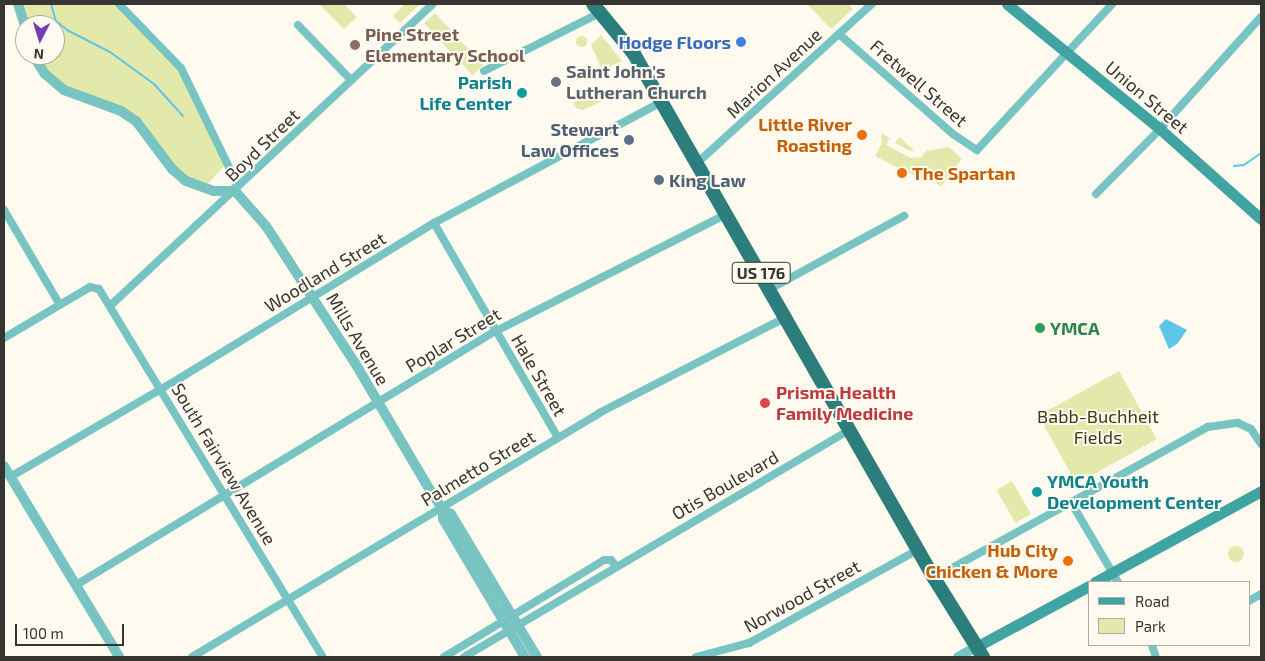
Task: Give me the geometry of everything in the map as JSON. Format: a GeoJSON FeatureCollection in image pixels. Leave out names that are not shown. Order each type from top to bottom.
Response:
{"type":"FeatureCollection","features":[{"type":"Feature","properties":{"kind":"highway","name":"US 176"},"geometry":{"type":"LineString","coordinates":[[598,8],[634,54],[696,164],[787,317],[934,578],[980,652]]}},
{"type":"Feature","properties":{"kind":"main road","name":"Union Street"},"geometry":{"type":"LineString","coordinates":[[1007,4],[1160,129],[1261,219]]}},
{"type":"Feature","properties":{"kind":"main road"},"geometry":{"type":"LineString","coordinates":[[1100,581],[1115,578],[1261,492]]}},
{"type":"Feature","properties":{"kind":"main road"},"geometry":{"type":"LineString","coordinates":[[980,652],[1088,587]]}},
{"type":"Feature","properties":{"kind":"street"},"geometry":{"type":"LineString","coordinates":[[39,65],[45,74],[64,90],[121,111],[136,121],[172,168],[186,181],[213,191],[235,191],[236,182],[182,68],[119,4]]}},
{"type":"Feature","properties":{"kind":"street","name":"Boyd Street"},"geometry":{"type":"LineString","coordinates":[[110,306],[433,4]]}},
{"type":"Feature","properties":{"kind":"street","name":"Marion Avenue"},"geometry":{"type":"LineString","coordinates":[[696,164],[872,4]]}},
{"type":"Feature","properties":{"kind":"street"},"geometry":{"type":"LineString","coordinates":[[1067,54],[1112,4]]}},
{"type":"Feature","properties":{"kind":"street"},"geometry":{"type":"LineString","coordinates":[[484,71],[598,8]]}},
{"type":"Feature","properties":{"kind":"street"},"geometry":{"type":"LineString","coordinates":[[1096,194],[1160,129],[1261,17]]}},
{"type":"Feature","properties":{"kind":"street"},"geometry":{"type":"LineString","coordinates":[[298,25],[351,80]]}},
{"type":"Feature","properties":{"kind":"street","name":"Fretwell Street"},"geometry":{"type":"LineString","coordinates":[[839,34],[953,134],[973,149],[981,148],[1067,54]]}},
{"type":"Feature","properties":{"kind":"street","name":"Woodland Street"},"geometry":{"type":"LineString","coordinates":[[10,477],[313,297],[434,222],[662,102]]}},
{"type":"Feature","properties":{"kind":"street","name":"Mills Avenue"},"geometry":{"type":"LineString","coordinates":[[235,191],[275,236],[442,508],[451,514],[510,623],[525,657]]}},
{"type":"Feature","properties":{"kind":"street"},"geometry":{"type":"LineString","coordinates":[[4,210],[60,305],[4,338]]}},
{"type":"Feature","properties":{"kind":"street","name":"Poplar Street"},"geometry":{"type":"LineString","coordinates":[[76,585],[225,493],[496,331],[727,214]]}},
{"type":"Feature","properties":{"kind":"street"},"geometry":{"type":"LineString","coordinates":[[770,289],[904,216]]}},
{"type":"Feature","properties":{"kind":"street","name":"Hale Street"},"geometry":{"type":"LineString","coordinates":[[434,222],[558,438]]}},
{"type":"Feature","properties":{"kind":"street","name":"South Fairview Avenue"},"geometry":{"type":"LineString","coordinates":[[60,305],[90,287],[97,288],[161,388],[323,657]]}},
{"type":"Feature","properties":{"kind":"street","name":"Palmetto Street"},"geometry":{"type":"LineString","coordinates":[[192,657],[558,438],[645,389],[787,317]]}},
{"type":"Feature","properties":{"kind":"street"},"geometry":{"type":"LineString","coordinates":[[934,578],[1218,424],[1231,422],[1245,425],[1261,444]]}},
{"type":"Feature","properties":{"kind":"street","name":"Otis Boulevard"},"geometry":{"type":"LineString","coordinates":[[444,657],[616,566],[850,430]]}},
{"type":"Feature","properties":{"kind":"street"},"geometry":{"type":"LineString","coordinates":[[4,467],[119,657]]}},
{"type":"Feature","properties":{"kind":"street"},"geometry":{"type":"LineString","coordinates":[[1072,504],[1115,578]]}},
{"type":"Feature","properties":{"kind":"street","name":"Norwood Street"},"geometry":{"type":"LineString","coordinates":[[696,657],[749,642],[919,550]]}},
{"type":"Feature","properties":{"kind":"street"},"geometry":{"type":"LineString","coordinates":[[1250,600],[1261,594]]}},
{"type":"Feature","properties":{"kind":"street","name":"Mills Avenue"},"geometry":{"type":"LineString","coordinates":[[510,623],[537,657]]}},
{"type":"Feature","properties":{"kind":"street","name":"Otis Boulevard"},"geometry":{"type":"LineString","coordinates":[[464,657],[510,623]]}},
{"type":"Feature","properties":{"kind":"street"},"geometry":{"type":"LineString","coordinates":[[958,657],[980,652]]}},
{"type":"Feature","properties":{"kind":"green space"},"geometry":{"type":"Polygon","coordinates":[[[18,4],[119,4],[177,63],[227,163],[203,189],[186,181],[136,121],[71,94],[43,65],[65,65],[65,15],[22,15],[18,4]]]}},
{"type":"Feature","properties":{"kind":"green space"},"geometry":{"type":"Polygon","coordinates":[[[319,4],[344,4],[357,17],[344,29],[319,4]]]}},
{"type":"Feature","properties":{"kind":"green space"},"geometry":{"type":"Polygon","coordinates":[[[405,4],[420,4],[400,23],[393,16],[405,4]]]}},
{"type":"Feature","properties":{"kind":"green space"},"geometry":{"type":"Polygon","coordinates":[[[807,4],[848,4],[853,9],[831,29],[807,4]]]}},
{"type":"Feature","properties":{"kind":"green space"},"geometry":{"type":"Polygon","coordinates":[[[435,13],[483,65],[472,75],[424,23],[435,13]]]}},
{"type":"Feature","properties":{"kind":"green space"},"geometry":{"type":"Polygon","coordinates":[[[601,35],[622,61],[602,70],[591,45],[601,35]]]}},
{"type":"Feature","properties":{"kind":"green space"},"geometry":{"type":"Polygon","coordinates":[[[579,36],[583,36],[586,41],[585,45],[579,46],[576,43],[576,39],[579,36]]]}},
{"type":"Feature","properties":{"kind":"green space"},"geometry":{"type":"Polygon","coordinates":[[[598,91],[602,101],[583,110],[576,108],[573,103],[598,91]]]}},
{"type":"Feature","properties":{"kind":"green space"},"geometry":{"type":"Polygon","coordinates":[[[881,133],[890,138],[886,145],[911,158],[922,157],[926,151],[949,147],[962,159],[941,187],[925,173],[921,179],[875,156],[882,143],[881,133]]]}},
{"type":"Feature","properties":{"kind":"green space"},"geometry":{"type":"Polygon","coordinates":[[[899,137],[915,150],[910,151],[895,143],[899,137]]]}},
{"type":"Feature","properties":{"kind":"green space"},"geometry":{"type":"Polygon","coordinates":[[[1082,322],[1087,324],[1089,329],[1087,334],[1082,336],[1077,334],[1075,329],[1077,324],[1082,322]]]}},
{"type":"Feature","properties":{"kind":"green space","name":"Babb-Buchheit Fields"},"geometry":{"type":"Polygon","coordinates":[[[1119,371],[1157,439],[1076,484],[1039,416],[1119,371]]]}},
{"type":"Feature","properties":{"kind":"green space"},"geometry":{"type":"Polygon","coordinates":[[[1012,481],[1031,514],[1015,523],[996,490],[1012,481]]]}},
{"type":"Feature","properties":{"kind":"green space"},"geometry":{"type":"Polygon","coordinates":[[[1236,546],[1242,548],[1244,554],[1242,560],[1236,562],[1230,560],[1228,554],[1230,548],[1236,546]]]}},
{"type":"Feature","properties":{"kind":"water"},"geometry":{"type":"Polygon","coordinates":[[[1166,319],[1187,330],[1177,344],[1169,349],[1159,326],[1166,319]]]}},
{"type":"Feature","properties":{"kind":"waterway"},"geometry":{"type":"LineString","coordinates":[[51,4],[56,21],[67,30],[110,52],[154,84],[183,116]]}},
{"type":"Feature","properties":{"kind":"waterway"},"geometry":{"type":"LineString","coordinates":[[1234,166],[1244,165],[1261,153]]}},
{"type":"Feature","properties":{"kind":"place","name":"Hodge Floors"},"geometry":{"type":"Point","coordinates":[741,42]}},
{"type":"Feature","properties":{"kind":"place","name":"Pine Street Elementary School"},"geometry":{"type":"Point","coordinates":[355,45]}},
{"type":"Feature","properties":{"kind":"place","name":"Saint John's Lutheran Church"},"geometry":{"type":"Point","coordinates":[556,82]}},
{"type":"Feature","properties":{"kind":"place","name":"Parish Life Center"},"geometry":{"type":"Point","coordinates":[522,93]}},
{"type":"Feature","properties":{"kind":"place","name":"Little River Roasting"},"geometry":{"type":"Point","coordinates":[862,135]}},
{"type":"Feature","properties":{"kind":"place","name":"Stewart Law Offices"},"geometry":{"type":"Point","coordinates":[629,140]}},
{"type":"Feature","properties":{"kind":"place","name":"The Spartan"},"geometry":{"type":"Point","coordinates":[902,173]}},
{"type":"Feature","properties":{"kind":"place","name":"King Law"},"geometry":{"type":"Point","coordinates":[659,180]}},
{"type":"Feature","properties":{"kind":"place","name":"YMCA"},"geometry":{"type":"Point","coordinates":[1040,328]}},
{"type":"Feature","properties":{"kind":"place","name":"Prisma Health Family Medicine"},"geometry":{"type":"Point","coordinates":[765,403]}},
{"type":"Feature","properties":{"kind":"place","name":"YMCA Youth Development Center"},"geometry":{"type":"Point","coordinates":[1037,492]}},
{"type":"Feature","properties":{"kind":"place","name":"Hub City Chicken & More"},"geometry":{"type":"Point","coordinates":[1068,561]}}]}
